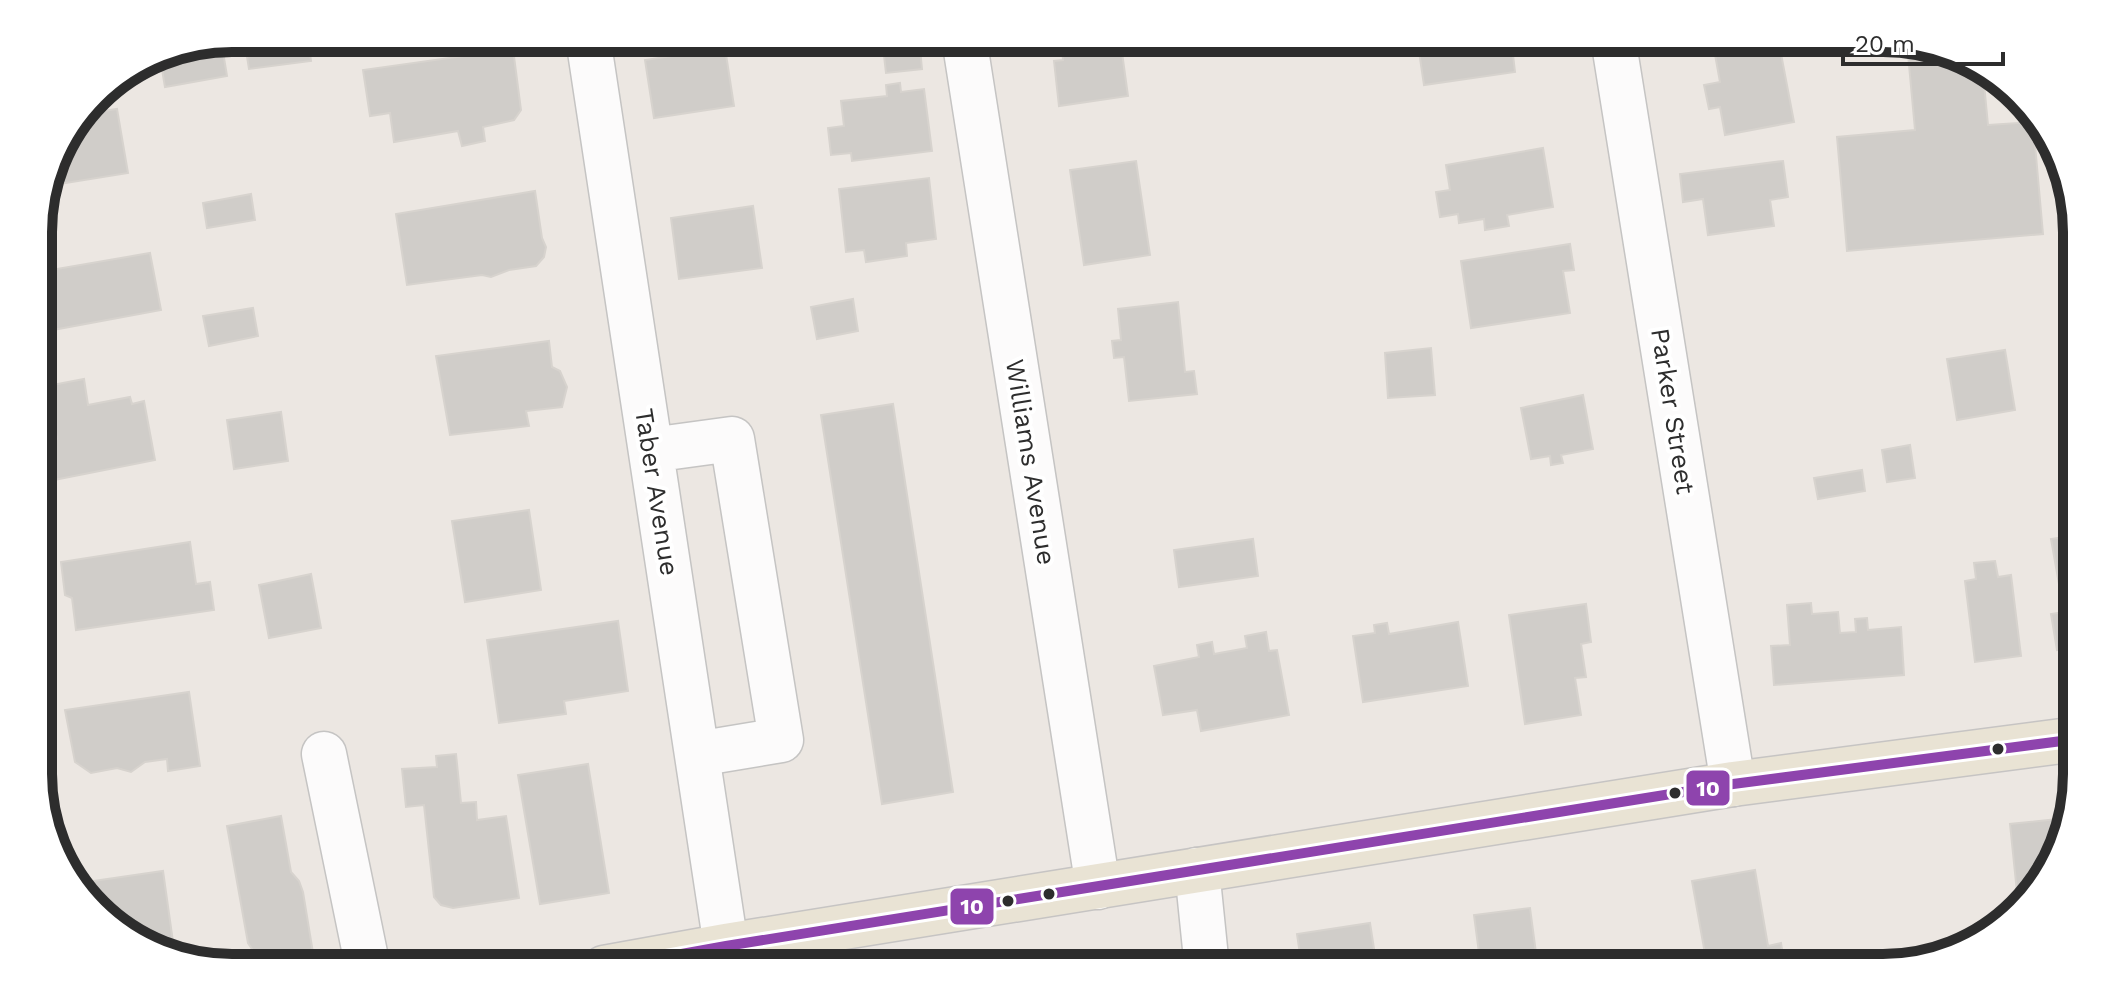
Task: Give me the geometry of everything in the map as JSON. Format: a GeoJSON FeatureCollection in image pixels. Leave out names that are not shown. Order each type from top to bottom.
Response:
{"type":"FeatureCollection","features":[{"type":"Feature","properties":{"kind":"main road"},"geometry":{"type":"LineString","coordinates":[[682,954],[1733,784],[2063,741]]}},
{"type":"Feature","properties":{"kind":"street","name":"Taber Avenue"},"geometry":{"type":"LineString","coordinates":[[590,52],[726,946]]}},
{"type":"Feature","properties":{"kind":"street","name":"Williams Avenue"},"geometry":{"type":"LineString","coordinates":[[966,52],[1098,887]]}},
{"type":"Feature","properties":{"kind":"street","name":"Parker Street"},"geometry":{"type":"LineString","coordinates":[[1615,52],[1733,784]]}},
{"type":"Feature","properties":{"kind":"street"},"geometry":{"type":"LineString","coordinates":[[651,450],[732,439],[781,740],[697,754]]}},
{"type":"Feature","properties":{"kind":"street"},"geometry":{"type":"LineString","coordinates":[[324,754],[365,954]]}},
{"type":"Feature","properties":{"kind":"street"},"geometry":{"type":"LineString","coordinates":[[1197,870],[1206,954]]}},
{"type":"Feature","properties":{"kind":"building"},"geometry":{"type":"Polygon","coordinates":[[[223,52],[227,76],[165,87],[162,67],[197,55],[223,52]]]}},
{"type":"Feature","properties":{"kind":"building"},"geometry":{"type":"Polygon","coordinates":[[[246,52],[310,52],[311,61],[249,69],[246,52]]]}},
{"type":"Feature","properties":{"kind":"building"},"geometry":{"type":"Polygon","coordinates":[[[492,52],[513,52],[521,110],[514,120],[483,127],[485,141],[462,146],[458,131],[394,142],[390,113],[370,116],[363,70],[492,52]]]}},
{"type":"Feature","properties":{"kind":"building"},"geometry":{"type":"Polygon","coordinates":[[[698,52],[726,52],[734,106],[654,118],[645,60],[698,52]]]}},
{"type":"Feature","properties":{"kind":"building"},"geometry":{"type":"Polygon","coordinates":[[[884,52],[920,52],[922,69],[886,73],[884,52]]]}},
{"type":"Feature","properties":{"kind":"building"},"geometry":{"type":"Polygon","coordinates":[[[1062,52],[1122,52],[1128,96],[1059,106],[1054,61],[1063,60],[1062,52]]]}},
{"type":"Feature","properties":{"kind":"building"},"geometry":{"type":"Polygon","coordinates":[[[1419,52],[1513,52],[1515,72],[1424,85],[1419,52]]]}},
{"type":"Feature","properties":{"kind":"building"},"geometry":{"type":"Polygon","coordinates":[[[1715,52],[1781,52],[1794,122],[1725,135],[1720,107],[1709,109],[1704,85],[1720,82],[1715,52]]]}},
{"type":"Feature","properties":{"kind":"building"},"geometry":{"type":"Polygon","coordinates":[[[1908,54],[1952,66],[1984,84],[1988,125],[2026,122],[2034,135],[2043,234],[1847,251],[1837,137],[1915,130],[1908,54]]]}},
{"type":"Feature","properties":{"kind":"building"},"geometry":{"type":"Polygon","coordinates":[[[900,83],[901,92],[924,89],[932,151],[852,161],[851,153],[831,155],[828,128],[844,126],[841,101],[887,96],[886,85],[900,83]]]}},
{"type":"Feature","properties":{"kind":"building"},"geometry":{"type":"Polygon","coordinates":[[[117,109],[128,173],[59,184],[82,132],[99,112],[117,109]]]}},
{"type":"Feature","properties":{"kind":"building"},"geometry":{"type":"Polygon","coordinates":[[[1543,148],[1553,207],[1507,215],[1509,226],[1485,230],[1484,219],[1459,223],[1458,214],[1440,217],[1436,192],[1450,190],[1446,165],[1543,148]]]}},
{"type":"Feature","properties":{"kind":"building"},"geometry":{"type":"Polygon","coordinates":[[[1136,161],[1150,255],[1084,265],[1070,170],[1136,161]]]}},
{"type":"Feature","properties":{"kind":"building"},"geometry":{"type":"Polygon","coordinates":[[[1783,161],[1788,197],[1770,200],[1774,226],[1708,235],[1703,199],[1683,202],[1680,174],[1783,161]]]}},
{"type":"Feature","properties":{"kind":"building"},"geometry":{"type":"Polygon","coordinates":[[[929,178],[936,239],[906,243],[907,256],[866,262],[864,250],[846,252],[839,189],[929,178]]]}},
{"type":"Feature","properties":{"kind":"building"},"geometry":{"type":"Polygon","coordinates":[[[535,191],[546,247],[544,257],[536,266],[509,270],[491,277],[482,275],[407,285],[396,214],[535,191]]]}},
{"type":"Feature","properties":{"kind":"building"},"geometry":{"type":"Polygon","coordinates":[[[251,194],[255,220],[207,228],[203,203],[251,194]]]}},
{"type":"Feature","properties":{"kind":"building"},"geometry":{"type":"Polygon","coordinates":[[[753,206],[762,268],[679,279],[671,218],[753,206]]]}},
{"type":"Feature","properties":{"kind":"building"},"geometry":{"type":"Polygon","coordinates":[[[1570,244],[1574,270],[1563,271],[1570,313],[1471,328],[1461,261],[1570,244]]]}},
{"type":"Feature","properties":{"kind":"building"},"geometry":{"type":"Polygon","coordinates":[[[150,253],[161,310],[52,330],[52,270],[150,253]]]}},
{"type":"Feature","properties":{"kind":"building"},"geometry":{"type":"Polygon","coordinates":[[[853,299],[858,331],[817,339],[811,307],[853,299]]]}},
{"type":"Feature","properties":{"kind":"building"},"geometry":{"type":"Polygon","coordinates":[[[1178,302],[1185,372],[1194,371],[1197,394],[1129,401],[1124,357],[1114,358],[1112,341],[1121,340],[1118,309],[1178,302]]]}},
{"type":"Feature","properties":{"kind":"building"},"geometry":{"type":"Polygon","coordinates":[[[253,308],[258,336],[209,346],[203,316],[253,308]]]}},
{"type":"Feature","properties":{"kind":"building"},"geometry":{"type":"Polygon","coordinates":[[[549,341],[552,367],[560,371],[567,387],[562,407],[526,411],[529,426],[450,435],[436,356],[549,341]]]}},
{"type":"Feature","properties":{"kind":"building"},"geometry":{"type":"Polygon","coordinates":[[[1431,348],[1435,395],[1388,398],[1385,353],[1431,348]]]}},
{"type":"Feature","properties":{"kind":"building"},"geometry":{"type":"Polygon","coordinates":[[[2005,350],[2015,410],[1957,420],[1947,359],[2005,350]]]}},
{"type":"Feature","properties":{"kind":"building"},"geometry":{"type":"Polygon","coordinates":[[[84,379],[88,405],[130,397],[132,404],[144,401],[155,460],[52,480],[52,440],[57,439],[52,412],[52,385],[84,379]]]}},
{"type":"Feature","properties":{"kind":"building"},"geometry":{"type":"Polygon","coordinates":[[[1583,395],[1593,449],[1561,455],[1563,463],[1551,465],[1550,456],[1531,459],[1521,408],[1583,395]]]}},
{"type":"Feature","properties":{"kind":"building"},"geometry":{"type":"Polygon","coordinates":[[[893,404],[953,792],[882,804],[821,415],[893,404]]]}},
{"type":"Feature","properties":{"kind":"building"},"geometry":{"type":"Polygon","coordinates":[[[281,412],[288,461],[234,469],[227,420],[281,412]]]}},
{"type":"Feature","properties":{"kind":"building"},"geometry":{"type":"Polygon","coordinates":[[[1910,445],[1915,478],[1887,482],[1882,450],[1910,445]]]}},
{"type":"Feature","properties":{"kind":"building"},"geometry":{"type":"Polygon","coordinates":[[[1862,470],[1865,491],[1818,499],[1814,478],[1862,470]]]}},
{"type":"Feature","properties":{"kind":"building"},"geometry":{"type":"Polygon","coordinates":[[[529,510],[541,590],[465,602],[452,521],[529,510]]]}},
{"type":"Feature","properties":{"kind":"building"},"geometry":{"type":"Polygon","coordinates":[[[2063,537],[2063,606],[2051,539],[2063,537]]]}},
{"type":"Feature","properties":{"kind":"building"},"geometry":{"type":"Polygon","coordinates":[[[1253,539],[1258,576],[1179,587],[1174,550],[1253,539]]]}},
{"type":"Feature","properties":{"kind":"building"},"geometry":{"type":"Polygon","coordinates":[[[190,542],[196,584],[210,582],[214,610],[76,630],[72,598],[65,595],[61,562],[190,542]]]}},
{"type":"Feature","properties":{"kind":"building"},"geometry":{"type":"Polygon","coordinates":[[[1995,561],[1998,577],[2011,575],[2021,656],[1975,662],[1965,581],[1976,579],[1974,563],[1995,561]]]}},
{"type":"Feature","properties":{"kind":"building"},"geometry":{"type":"Polygon","coordinates":[[[311,574],[321,628],[269,638],[259,585],[311,574]]]}},
{"type":"Feature","properties":{"kind":"building"},"geometry":{"type":"Polygon","coordinates":[[[1811,603],[1812,614],[1838,612],[1840,633],[1856,632],[1855,619],[1867,618],[1868,630],[1901,627],[1904,675],[1774,685],[1771,646],[1790,645],[1787,605],[1811,603]]]}},
{"type":"Feature","properties":{"kind":"building"},"geometry":{"type":"Polygon","coordinates":[[[1586,604],[1591,642],[1581,644],[1586,677],[1575,678],[1581,715],[1525,724],[1509,615],[1586,604]]]}},
{"type":"Feature","properties":{"kind":"building"},"geometry":{"type":"Polygon","coordinates":[[[2063,612],[2063,649],[2057,650],[2051,614],[2063,612]]]}},
{"type":"Feature","properties":{"kind":"building"},"geometry":{"type":"Polygon","coordinates":[[[618,621],[628,691],[564,701],[566,714],[499,723],[487,640],[618,621]]]}},
{"type":"Feature","properties":{"kind":"building"},"geometry":{"type":"Polygon","coordinates":[[[1458,622],[1468,686],[1363,702],[1353,636],[1375,633],[1374,625],[1387,623],[1389,634],[1458,622]]]}},
{"type":"Feature","properties":{"kind":"building"},"geometry":{"type":"Polygon","coordinates":[[[1266,632],[1269,651],[1277,650],[1289,715],[1201,731],[1197,710],[1163,715],[1154,666],[1199,657],[1197,645],[1212,642],[1214,654],[1247,648],[1245,636],[1266,632]]]}},
{"type":"Feature","properties":{"kind":"building"},"geometry":{"type":"Polygon","coordinates":[[[189,692],[200,766],[168,771],[167,759],[145,762],[131,772],[117,768],[91,773],[75,762],[65,710],[189,692]]]}},
{"type":"Feature","properties":{"kind":"building"},"geometry":{"type":"Polygon","coordinates":[[[456,754],[461,803],[476,802],[477,820],[506,816],[519,898],[453,908],[441,905],[434,897],[424,805],[406,807],[402,769],[437,767],[436,756],[456,754]]]}},
{"type":"Feature","properties":{"kind":"building"},"geometry":{"type":"Polygon","coordinates":[[[588,764],[609,893],[540,904],[518,775],[588,764]]]}},
{"type":"Feature","properties":{"kind":"building"},"geometry":{"type":"Polygon","coordinates":[[[281,816],[291,872],[303,892],[313,953],[280,954],[280,950],[267,954],[254,952],[248,943],[227,826],[281,816]]]}},
{"type":"Feature","properties":{"kind":"building"},"geometry":{"type":"Polygon","coordinates":[[[2057,819],[2039,864],[2017,894],[2010,824],[2057,819]]]}},
{"type":"Feature","properties":{"kind":"building"},"geometry":{"type":"Polygon","coordinates":[[[1755,870],[1768,946],[1781,943],[1783,954],[1705,954],[1692,881],[1755,870]]]}},
{"type":"Feature","properties":{"kind":"building"},"geometry":{"type":"Polygon","coordinates":[[[163,871],[173,944],[142,930],[123,917],[88,882],[163,871]]]}},
{"type":"Feature","properties":{"kind":"building"},"geometry":{"type":"Polygon","coordinates":[[[1530,908],[1536,954],[1479,954],[1474,915],[1530,908]]]}},
{"type":"Feature","properties":{"kind":"building"},"geometry":{"type":"Polygon","coordinates":[[[1370,923],[1375,954],[1300,954],[1297,934],[1370,923]]]}},
{"type":"Feature","properties":{"kind":"transit line","name":"10"},"geometry":{"type":"LineString","coordinates":[[682,954],[1733,784],[2063,741]]}}]}
